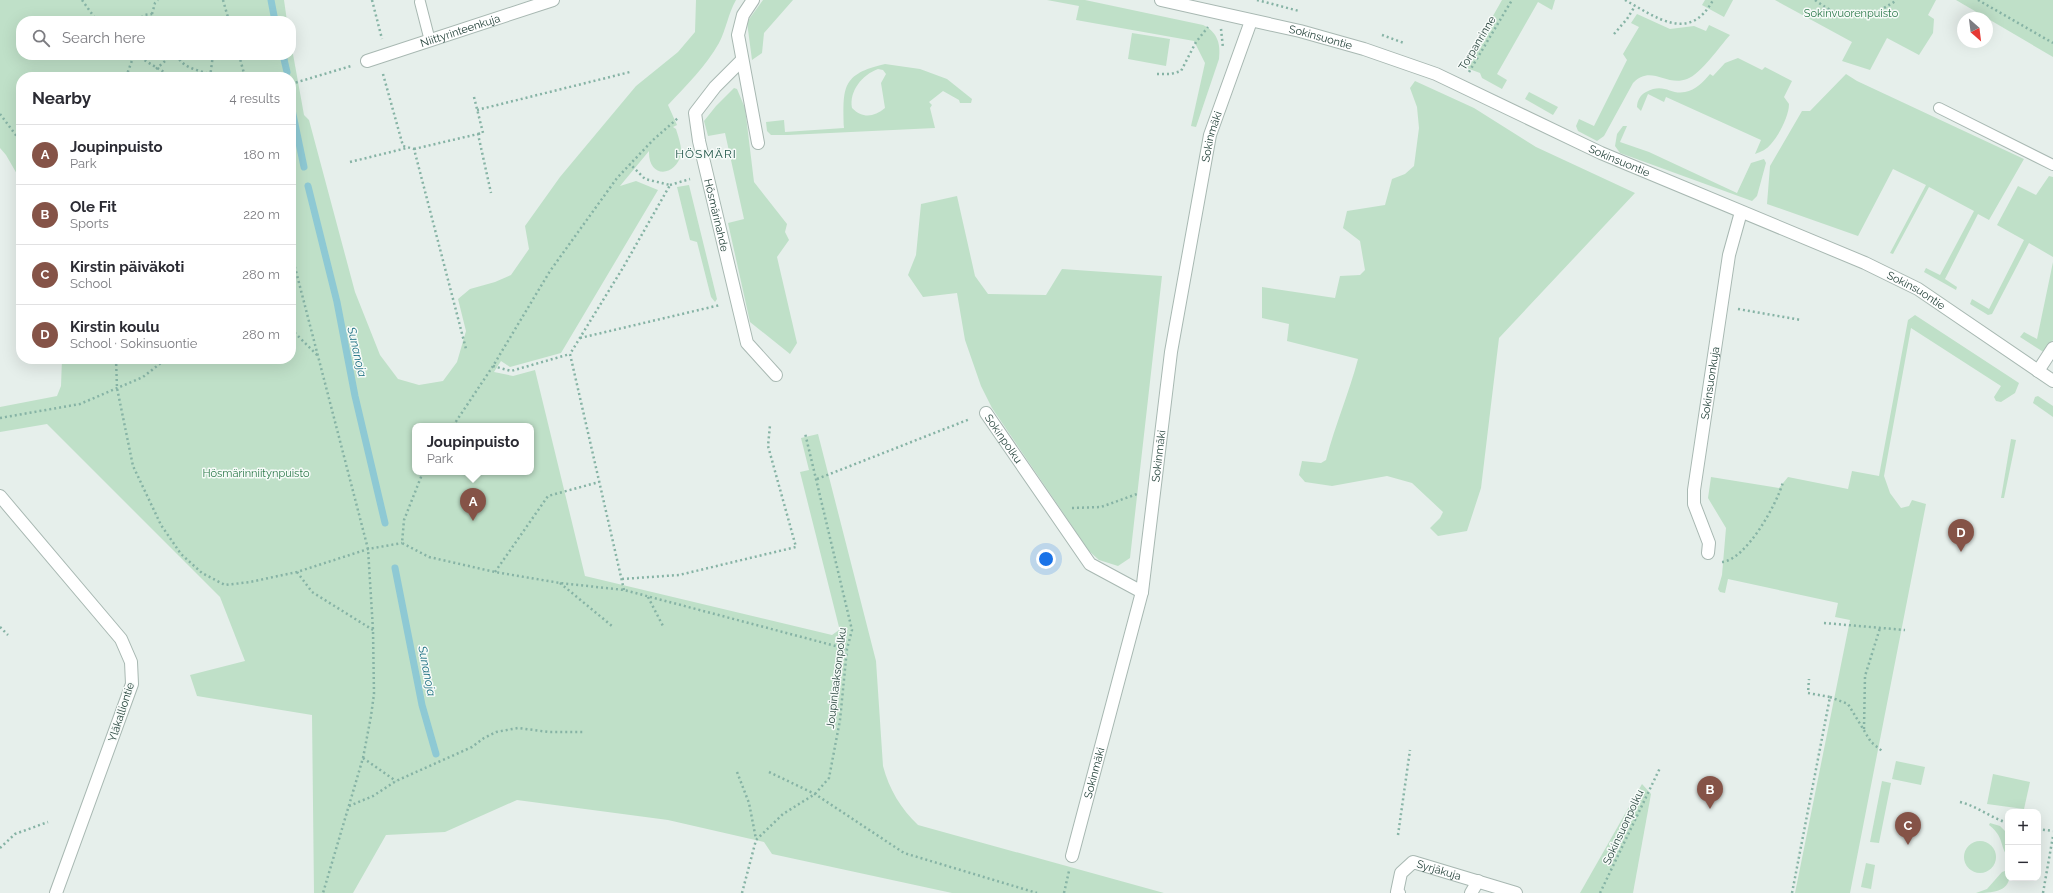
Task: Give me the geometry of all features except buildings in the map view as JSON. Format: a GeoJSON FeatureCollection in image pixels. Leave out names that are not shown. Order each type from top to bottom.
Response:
{"type":"FeatureCollection","features":[{"type":"Feature","properties":{"kind":"street","name":"Niittyrinteenkuja"},"geometry":{"type":"LineString","coordinates":[[367,61],[553,0]]}},
{"type":"Feature","properties":{"kind":"street"},"geometry":{"type":"LineString","coordinates":[[753,0],[743,14],[738,35],[741,61],[758,143]]}},
{"type":"Feature","properties":{"kind":"street","name":"Sokinsuontie"},"geometry":{"type":"LineString","coordinates":[[1161,0],[1186,3],[1300,31],[1364,49],[1436,74],[1601,153],[1865,263],[1918,289],[2053,381]]}},
{"type":"Feature","properties":{"kind":"street","name":"Sokinmäki"},"geometry":{"type":"LineString","coordinates":[[1072,856],[1142,592],[1171,352],[1210,135],[1251,20]]}},
{"type":"Feature","properties":{"kind":"street"},"geometry":{"type":"LineString","coordinates":[[695,113],[715,87],[741,61]]}},
{"type":"Feature","properties":{"kind":"street","name":"Hösmärinahde"},"geometry":{"type":"LineString","coordinates":[[695,113],[700,141],[747,343],[776,375]]}},
{"type":"Feature","properties":{"kind":"street","name":"Sokinsuonkuja"},"geometry":{"type":"LineString","coordinates":[[1711,558],[1709,543],[1694,504],[1694,490],[1729,255],[1741,212]]}},
{"type":"Feature","properties":{"kind":"street"},"geometry":{"type":"LineString","coordinates":[[2038,371],[2053,348]]}},
{"type":"Feature","properties":{"kind":"street","name":"Sokinpolku"},"geometry":{"type":"LineString","coordinates":[[986,413],[1090,564],[1142,592]]}},
{"type":"Feature","properties":{"kind":"street","name":"Yläkalliontie"},"geometry":{"type":"LineString","coordinates":[[0,496],[121,639],[131,662],[132,684],[56,893]]}},
{"type":"Feature","properties":{"kind":"street","name":"Syrjäkuja"},"geometry":{"type":"LineString","coordinates":[[1399,893],[1397,892],[1401,873],[1413,862],[1516,893]]}},
{"type":"Feature","properties":{"kind":"street","name":"Syrjäkuja"},"geometry":{"type":"LineString","coordinates":[[1471,893],[1478,881]]}},
{"type":"Feature","properties":{"kind":"lane"},"geometry":{"type":"LineString","coordinates":[[420,2],[430,41]]}},
{"type":"Feature","properties":{"kind":"lane"},"geometry":{"type":"LineString","coordinates":[[1939,108],[2053,165]]}},
{"type":"Feature","properties":{"kind":"path"},"geometry":{"type":"LineString","coordinates":[[82,0],[93,16]]}},
{"type":"Feature","properties":{"kind":"path"},"geometry":{"type":"LineString","coordinates":[[143,16],[152,14],[155,3],[158,0]]}},
{"type":"Feature","properties":{"kind":"path"},"geometry":{"type":"LineString","coordinates":[[222,0],[228,16]]}},
{"type":"Feature","properties":{"kind":"path"},"geometry":{"type":"LineString","coordinates":[[372,0],[403,146],[414,149],[483,133],[474,97]]}},
{"type":"Feature","properties":{"kind":"path","name":"Torpanrinne"},"geometry":{"type":"LineString","coordinates":[[1461,86],[1512,0]]}},
{"type":"Feature","properties":{"kind":"path"},"geometry":{"type":"LineString","coordinates":[[1625,0],[1673,23],[1685,25],[1697,20],[1709,9],[1713,0]]}},
{"type":"Feature","properties":{"kind":"path"},"geometry":{"type":"LineString","coordinates":[[1815,0],[1823,6],[1847,17],[1881,11],[1897,0]]}},
{"type":"Feature","properties":{"kind":"path"},"geometry":{"type":"LineString","coordinates":[[1978,0],[2053,43]]}},
{"type":"Feature","properties":{"kind":"path"},"geometry":{"type":"LineString","coordinates":[[1614,34],[1636,6]]}},
{"type":"Feature","properties":{"kind":"path"},"geometry":{"type":"LineString","coordinates":[[1157,74],[1171,74],[1181,71],[1196,42],[1210,24]]}},
{"type":"Feature","properties":{"kind":"path"},"geometry":{"type":"LineString","coordinates":[[128,72],[133,60]]}},
{"type":"Feature","properties":{"kind":"path"},"geometry":{"type":"LineString","coordinates":[[142,60],[162,72]]}},
{"type":"Feature","properties":{"kind":"path"},"geometry":{"type":"LineString","coordinates":[[156,69],[166,60]]}},
{"type":"Feature","properties":{"kind":"path"},"geometry":{"type":"LineString","coordinates":[[179,60],[186,66],[200,72]]}},
{"type":"Feature","properties":{"kind":"path"},"geometry":{"type":"LineString","coordinates":[[211,72],[212,60]]}},
{"type":"Feature","properties":{"kind":"path"},"geometry":{"type":"LineString","coordinates":[[240,60],[244,72]]}},
{"type":"Feature","properties":{"kind":"path"},"geometry":{"type":"LineString","coordinates":[[296,82],[367,61]]}},
{"type":"Feature","properties":{"kind":"path"},"geometry":{"type":"LineString","coordinates":[[477,110],[630,72]]}},
{"type":"Feature","properties":{"kind":"path"},"geometry":{"type":"LineString","coordinates":[[455,423],[493,366],[550,271],[617,178],[653,140],[682,115],[695,113]]}},
{"type":"Feature","properties":{"kind":"path"},"geometry":{"type":"LineString","coordinates":[[0,114],[16,135]]}},
{"type":"Feature","properties":{"kind":"path"},"geometry":{"type":"LineString","coordinates":[[478,134],[491,193]]}},
{"type":"Feature","properties":{"kind":"path"},"geometry":{"type":"LineString","coordinates":[[350,162],[408,148]]}},
{"type":"Feature","properties":{"kind":"path"},"geometry":{"type":"LineString","coordinates":[[414,149],[466,349]]}},
{"type":"Feature","properties":{"kind":"path"},"geometry":{"type":"LineString","coordinates":[[630,164],[645,179],[670,185],[692,178]]}},
{"type":"Feature","properties":{"kind":"path"},"geometry":{"type":"LineString","coordinates":[[493,366],[510,371],[570,354],[624,266],[670,185]]}},
{"type":"Feature","properties":{"kind":"path"},"geometry":{"type":"LineString","coordinates":[[296,271],[368,549],[373,630],[374,694],[362,758],[323,893]]}},
{"type":"Feature","properties":{"kind":"path"},"geometry":{"type":"LineString","coordinates":[[580,338],[725,304]]}},
{"type":"Feature","properties":{"kind":"path"},"geometry":{"type":"LineString","coordinates":[[1748,311],[1801,320]]}},
{"type":"Feature","properties":{"kind":"path"},"geometry":{"type":"LineString","coordinates":[[296,334],[319,357]]}},
{"type":"Feature","properties":{"kind":"path"},"geometry":{"type":"LineString","coordinates":[[570,354],[624,590]]}},
{"type":"Feature","properties":{"kind":"path"},"geometry":{"type":"LineString","coordinates":[[116,364],[118,388],[132,466],[161,525],[181,554],[202,573],[225,585],[297,572],[368,549],[402,543],[429,557],[495,572],[560,583],[624,590],[847,649]]}},
{"type":"Feature","properties":{"kind":"path"},"geometry":{"type":"LineString","coordinates":[[0,418],[80,404],[143,377],[160,364]]}},
{"type":"Feature","properties":{"kind":"path","name":"Sokinpolku"},"geometry":{"type":"LineString","coordinates":[[817,479],[986,413]]}},
{"type":"Feature","properties":{"kind":"path"},"geometry":{"type":"LineString","coordinates":[[622,578],[679,575],[796,547],[768,446],[770,425]]}},
{"type":"Feature","properties":{"kind":"path","name":"Joupinlaaksonpolku"},"geometry":{"type":"LineString","coordinates":[[756,840],[783,814],[815,794],[829,778],[840,720],[847,649],[852,630],[805,433]]}},
{"type":"Feature","properties":{"kind":"path"},"geometry":{"type":"LineString","coordinates":[[402,543],[404,520],[422,475]]}},
{"type":"Feature","properties":{"kind":"path"},"geometry":{"type":"LineString","coordinates":[[495,572],[548,496],[599,482]]}},
{"type":"Feature","properties":{"kind":"path"},"geometry":{"type":"LineString","coordinates":[[1711,558],[1729,562],[1738,556],[1766,518],[1780,492],[1783,482]]}},
{"type":"Feature","properties":{"kind":"path"},"geometry":{"type":"LineString","coordinates":[[1054,512],[1064,508],[1101,507],[1138,494]]}},
{"type":"Feature","properties":{"kind":"path"},"geometry":{"type":"LineString","coordinates":[[297,572],[312,592],[373,630]]}},
{"type":"Feature","properties":{"kind":"path"},"geometry":{"type":"LineString","coordinates":[[560,583],[612,626]]}},
{"type":"Feature","properties":{"kind":"path"},"geometry":{"type":"LineString","coordinates":[[647,596],[664,628]]}},
{"type":"Feature","properties":{"kind":"path"},"geometry":{"type":"LineString","coordinates":[[1824,623],[1905,630]]}},
{"type":"Feature","properties":{"kind":"path"},"geometry":{"type":"LineString","coordinates":[[0,627],[8,635]]}},
{"type":"Feature","properties":{"kind":"path"},"geometry":{"type":"LineString","coordinates":[[1864,729],[1865,676],[1880,628]]}},
{"type":"Feature","properties":{"kind":"path"},"geometry":{"type":"LineString","coordinates":[[1809,679],[1808,693],[1830,697],[1848,704],[1871,742],[1882,751]]}},
{"type":"Feature","properties":{"kind":"path"},"geometry":{"type":"LineString","coordinates":[[1792,893],[1830,697]]}},
{"type":"Feature","properties":{"kind":"path"},"geometry":{"type":"LineString","coordinates":[[349,806],[373,796],[396,781],[472,747],[484,738],[496,732],[518,728],[550,732],[584,732]]}},
{"type":"Feature","properties":{"kind":"path"},"geometry":{"type":"LineString","coordinates":[[1398,835],[1410,750]]}},
{"type":"Feature","properties":{"kind":"path"},"geometry":{"type":"LineString","coordinates":[[362,758],[396,781]]}},
{"type":"Feature","properties":{"kind":"path","name":"Sokinsuonpolku"},"geometry":{"type":"LineString","coordinates":[[1600,893],[1660,768]]}},
{"type":"Feature","properties":{"kind":"path"},"geometry":{"type":"LineString","coordinates":[[737,772],[749,803],[756,840],[742,893]]}},
{"type":"Feature","properties":{"kind":"path"},"geometry":{"type":"LineString","coordinates":[[768,772],[815,794],[904,853],[1037,893]]}},
{"type":"Feature","properties":{"kind":"path"},"geometry":{"type":"LineString","coordinates":[[1960,802],[1976,807],[1997,820],[2005,822]]}},
{"type":"Feature","properties":{"kind":"path"},"geometry":{"type":"LineString","coordinates":[[0,848],[15,834],[48,822]]}},
{"type":"Feature","properties":{"kind":"path"},"geometry":{"type":"LineString","coordinates":[[2041,829],[2053,831]]}},
{"type":"Feature","properties":{"kind":"path"},"geometry":{"type":"LineString","coordinates":[[2043,893],[2053,836]]}},
{"type":"Feature","properties":{"kind":"path"},"geometry":{"type":"LineString","coordinates":[[1064,893],[1072,856]]}},
{"type":"Feature","properties":{"kind":"green space","name":"Hösmärinniitynpuisto"},"geometry":{"type":"Polygon","coordinates":[[[0,0],[284,0],[286,16],[16,16],[16,60],[294,60],[304,115],[309,120],[355,292],[380,355],[398,379],[419,385],[443,381],[457,362],[466,331],[458,299],[470,289],[495,282],[511,275],[529,249],[525,226],[560,177],[636,86],[678,52],[695,32],[696,0],[736,0],[719,43],[714,51],[695,76],[668,105],[677,125],[673,127],[676,129],[680,141],[681,154],[678,162],[668,171],[663,172],[657,170],[653,167],[650,160],[649,151],[620,186],[636,181],[658,190],[561,353],[510,367],[501,361],[494,372],[513,376],[535,370],[585,576],[832,635],[839,630],[839,627],[800,472],[809,470],[801,438],[818,434],[876,661],[883,766],[892,791],[906,812],[918,825],[1164,893],[952,893],[772,854],[764,842],[668,820],[517,800],[445,832],[386,835],[353,893],[314,893],[312,715],[197,696],[190,675],[245,661],[220,597],[47,424],[0,432],[0,407],[57,396],[61,386],[62,364],[296,364],[296,72],[16,72],[16,172],[0,148],[0,0]]]}},
{"type":"Feature","properties":{"kind":"green space"},"geometry":{"type":"Polygon","coordinates":[[[763,0],[793,0],[764,33],[762,53],[752,60],[747,22],[763,0]]]}},
{"type":"Feature","properties":{"kind":"green space"},"geometry":{"type":"Polygon","coordinates":[[[1047,0],[1085,0],[1203,25],[1212,31],[1219,43],[1219,59],[1196,127],[1191,126],[1205,63],[1194,41],[1076,20],[1079,6],[1047,0]]]}},
{"type":"Feature","properties":{"kind":"green space"},"geometry":{"type":"Polygon","coordinates":[[[1502,0],[1555,0],[1552,10],[1538,2],[1497,74],[1507,80],[1502,89],[1482,78],[1480,73],[1464,67],[1502,0]]]}},
{"type":"Feature","properties":{"kind":"green space"},"geometry":{"type":"Polygon","coordinates":[[[1705,0],[1733,0],[1724,17],[1702,5],[1705,0]]]}},
{"type":"Feature","properties":{"kind":"green space","name":"Sokinvuorenpuisto"},"geometry":{"type":"Polygon","coordinates":[[[1775,0],[1936,0],[1928,15],[1934,19],[1933,33],[1919,55],[1887,38],[1870,70],[1842,61],[1852,42],[1775,0]]]}},
{"type":"Feature","properties":{"kind":"green space"},"geometry":{"type":"Polygon","coordinates":[[[1956,0],[2053,0],[2053,57],[1993,22],[1993,12],[1976,12],[1956,0]]]}},
{"type":"Feature","properties":{"kind":"green space"},"geometry":{"type":"Polygon","coordinates":[[[1637,14],[1670,29],[1694,26],[1706,31],[1709,25],[1730,35],[1704,66],[1687,79],[1679,81],[1646,75],[1633,83],[1604,136],[1597,141],[1578,131],[1576,126],[1579,119],[1594,126],[1627,60],[1623,54],[1639,27],[1631,23],[1637,14]]]}},
{"type":"Feature","properties":{"kind":"green space"},"geometry":{"type":"Polygon","coordinates":[[[1132,33],[1170,39],[1166,66],[1128,59],[1132,33]]]}},
{"type":"Feature","properties":{"kind":"green space"},"geometry":{"type":"Polygon","coordinates":[[[1738,58],[1762,70],[1765,67],[1792,81],[1784,97],[1789,104],[1789,109],[1785,120],[1774,140],[1762,151],[1755,154],[1761,140],[1666,97],[1664,102],[1648,94],[1641,111],[1637,107],[1639,98],[1652,89],[1662,88],[1675,92],[1689,91],[1699,85],[1710,74],[1713,76],[1725,63],[1738,58]]]}},
{"type":"Feature","properties":{"kind":"green space"},"geometry":{"type":"Polygon","coordinates":[[[885,64],[920,69],[947,79],[972,99],[971,103],[960,103],[959,100],[943,91],[929,102],[932,105],[930,108],[935,128],[788,135],[771,135],[767,131],[766,122],[784,120],[785,132],[844,128],[844,103],[848,85],[852,78],[871,68],[885,64]],[[878,69],[872,72],[858,84],[852,102],[852,108],[856,112],[868,116],[873,115],[885,108],[881,83],[886,74],[883,70],[878,69]]]}},
{"type":"Feature","properties":{"kind":"green space"},"geometry":{"type":"Polygon","coordinates":[[[1846,74],[1857,81],[2024,159],[1989,220],[1978,214],[1945,279],[1957,287],[1956,290],[1924,272],[1926,268],[1940,275],[1974,211],[1929,187],[1893,254],[1890,253],[1926,185],[1893,169],[1858,236],[1767,204],[1770,166],[1802,111],[1810,111],[1846,74]]]}},
{"type":"Feature","properties":{"kind":"green space"},"geometry":{"type":"Polygon","coordinates":[[[1415,81],[1474,108],[1536,147],[1635,193],[1499,338],[1481,488],[1467,531],[1438,536],[1430,528],[1440,518],[1443,512],[1412,483],[1387,476],[1332,486],[1305,482],[1299,475],[1302,461],[1321,463],[1326,460],[1358,359],[1287,341],[1289,324],[1262,318],[1262,287],[1335,298],[1340,276],[1360,275],[1365,270],[1360,241],[1343,228],[1347,211],[1385,205],[1392,179],[1405,174],[1414,166],[1419,128],[1417,107],[1410,88],[1415,81]]]}},
{"type":"Feature","properties":{"kind":"green space"},"geometry":{"type":"Polygon","coordinates":[[[734,88],[737,89],[745,108],[754,182],[787,224],[785,232],[789,240],[777,257],[797,343],[790,354],[750,322],[728,223],[744,219],[725,133],[708,136],[704,121],[716,106],[734,88]]]}},
{"type":"Feature","properties":{"kind":"green space"},"geometry":{"type":"Polygon","coordinates":[[[1529,92],[1558,107],[1553,115],[1525,99],[1529,92]]]}},
{"type":"Feature","properties":{"kind":"green space"},"geometry":{"type":"Polygon","coordinates":[[[1623,126],[1627,126],[1620,142],[1649,152],[1737,193],[1751,163],[1764,159],[1766,163],[1757,196],[1752,201],[1620,153],[1615,146],[1617,134],[1623,126]]]}},
{"type":"Feature","properties":{"kind":"green space"},"geometry":{"type":"Polygon","coordinates":[[[2049,176],[2053,177],[2053,257],[2029,243],[1992,314],[1988,315],[1970,304],[1972,299],[1989,309],[2024,240],[1997,225],[2018,186],[2036,195],[2049,176]]]}},
{"type":"Feature","properties":{"kind":"green space"},"geometry":{"type":"Polygon","coordinates":[[[689,185],[717,299],[715,302],[711,297],[697,242],[690,240],[677,187],[689,185]]]}},
{"type":"Feature","properties":{"kind":"green space"},"geometry":{"type":"Polygon","coordinates":[[[957,196],[975,276],[988,294],[1046,295],[1062,269],[1162,276],[1130,558],[1118,566],[1099,560],[1089,551],[992,408],[981,386],[965,340],[957,293],[923,297],[908,275],[916,255],[921,204],[957,196]]]}},
{"type":"Feature","properties":{"kind":"green space"},"geometry":{"type":"Polygon","coordinates":[[[2053,262],[2053,340],[2045,353],[2020,337],[2024,332],[2037,339],[2053,262]]]}},
{"type":"Feature","properties":{"kind":"green space"},"geometry":{"type":"Polygon","coordinates":[[[1915,315],[2019,383],[2015,393],[2001,402],[1996,401],[1994,397],[2001,386],[1911,328],[1884,476],[1890,493],[1901,508],[1909,506],[1912,500],[1926,504],[1850,893],[1795,893],[1850,620],[1835,617],[1838,603],[1728,579],[1725,593],[1720,592],[1718,589],[1722,575],[1726,528],[1708,498],[1711,477],[1779,488],[1788,477],[1848,489],[1852,471],[1879,476],[1908,320],[1915,315]]]}},
{"type":"Feature","properties":{"kind":"green space"},"geometry":{"type":"Polygon","coordinates":[[[2038,396],[2053,406],[2053,417],[2033,403],[2035,397],[2038,396]]]}},
{"type":"Feature","properties":{"kind":"green space"},"geometry":{"type":"Polygon","coordinates":[[[2011,439],[2016,440],[2004,498],[2001,498],[2011,439]]]}},
{"type":"Feature","properties":{"kind":"green space"},"geometry":{"type":"Polygon","coordinates":[[[1896,761],[1925,767],[1921,785],[1892,779],[1896,761]]]}},
{"type":"Feature","properties":{"kind":"green space"},"geometry":{"type":"Polygon","coordinates":[[[1993,774],[2030,782],[2024,809],[1987,804],[1993,774]]]}},
{"type":"Feature","properties":{"kind":"green space"},"geometry":{"type":"Polygon","coordinates":[[[1882,781],[1891,783],[1879,843],[1870,842],[1882,781]]]}},
{"type":"Feature","properties":{"kind":"green space"},"geometry":{"type":"Polygon","coordinates":[[[1642,784],[1651,794],[1633,893],[1580,893],[1642,784]]]}},
{"type":"Feature","properties":{"kind":"green space"},"geometry":{"type":"Polygon","coordinates":[[[1990,823],[2000,826],[2005,831],[2005,853],[2000,838],[1989,825],[1990,823]]]}},
{"type":"Feature","properties":{"kind":"green space"},"geometry":{"type":"Polygon","coordinates":[[[1977,841],[1983,841],[1993,848],[1996,857],[1995,863],[1989,870],[1983,873],[1977,873],[1967,866],[1964,860],[1964,854],[1971,844],[1977,841]]]}},
{"type":"Feature","properties":{"kind":"green space"},"geometry":{"type":"Polygon","coordinates":[[[1866,863],[1875,865],[1871,889],[1861,887],[1866,863]]]}},
{"type":"Feature","properties":{"kind":"green space"},"geometry":{"type":"Polygon","coordinates":[[[2005,871],[2005,881],[2008,881],[2005,887],[2001,890],[1976,893],[1987,889],[2002,872],[2005,871]]]}},
{"type":"Feature","properties":{"kind":"waterway","name":"Sunanoja"},"geometry":{"type":"LineString","coordinates":[[271,0],[274,16]]}},
{"type":"Feature","properties":{"kind":"waterway","name":"Sunanoja"},"geometry":{"type":"LineString","coordinates":[[284,60],[287,72]]}},
{"type":"Feature","properties":{"kind":"waterway","name":"Sunanoja"},"geometry":{"type":"LineString","coordinates":[[296,129],[304,167]]}},
{"type":"Feature","properties":{"kind":"waterway","name":"Sunanoja"},"geometry":{"type":"LineString","coordinates":[[308,186],[337,302],[355,396],[385,523]]}},
{"type":"Feature","properties":{"kind":"waterway","name":"Sunanoja"},"geometry":{"type":"LineString","coordinates":[[395,568],[422,705],[436,754]]}},
{"type":"Feature","properties":{"kind":"place","name":"Joupinpuisto"},"geometry":{"type":"Point","coordinates":[473,521]}},
{"type":"Feature","properties":{"kind":"place","name":"Kirstin koulu"},"geometry":{"type":"Point","coordinates":[1961,552]}},
{"type":"Feature","properties":{"kind":"place","name":"Ole Fit"},"geometry":{"type":"Point","coordinates":[1710,809]}},
{"type":"Feature","properties":{"kind":"place","name":"Kirstin päiväkoti"},"geometry":{"type":"Point","coordinates":[1908,845]}},
{"type":"Feature","properties":{"kind":"district","name":"HÖSMÄRI"},"geometry":{"type":"Point","coordinates":[706,154]}}]}
